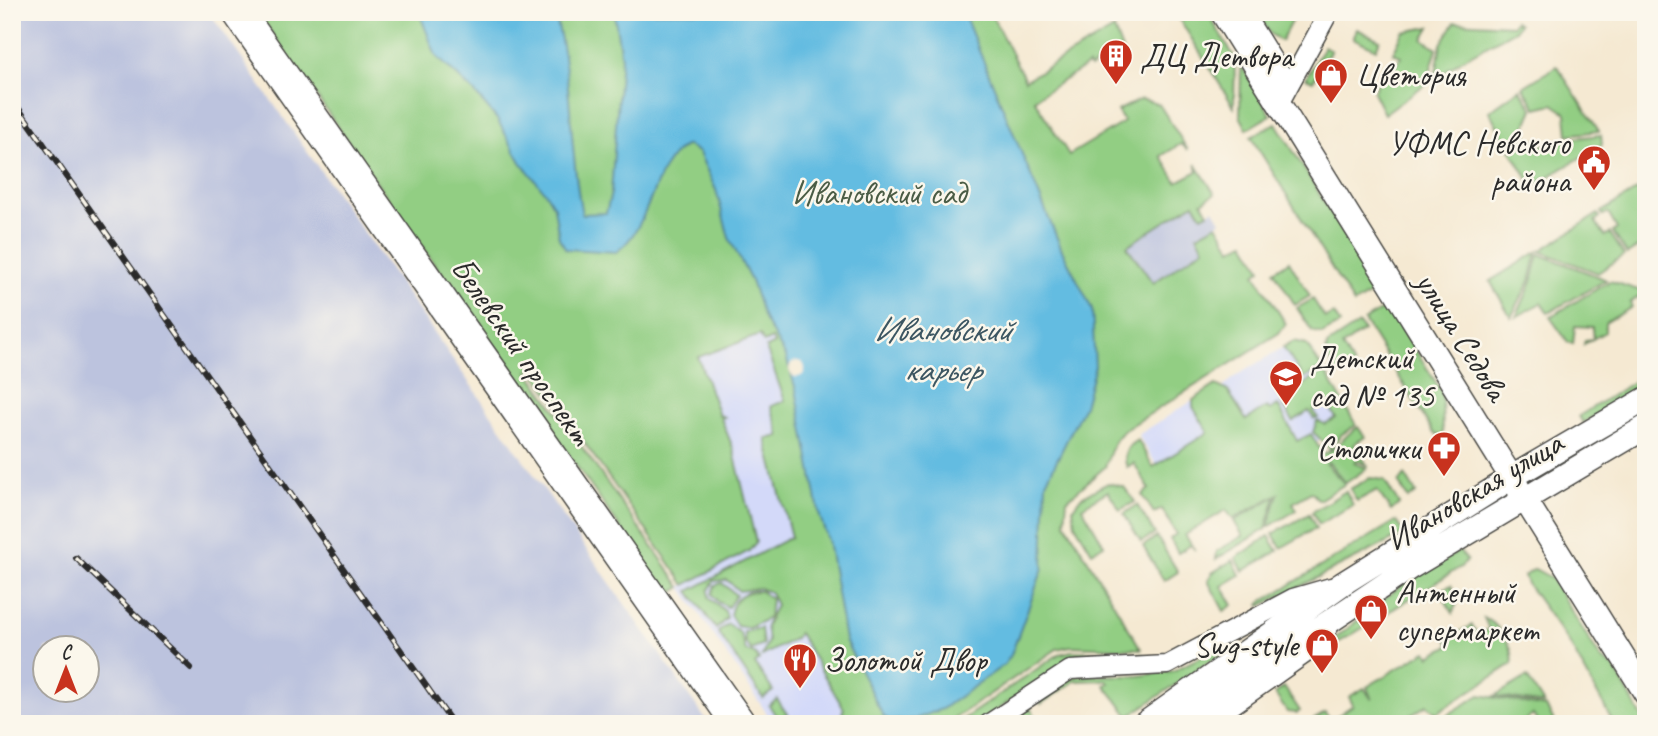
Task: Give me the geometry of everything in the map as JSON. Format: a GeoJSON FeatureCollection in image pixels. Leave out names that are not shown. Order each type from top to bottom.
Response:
{"type":"FeatureCollection","features":[{"type":"Feature","properties":{"kind":"main road","name":"улица Седова"},"geometry":{"type":"LineString","coordinates":[[1222,12],[1284,97],[1531,495],[1646,694]]}},
{"type":"Feature","properties":{"kind":"main road","name":"улица Седова"},"geometry":{"type":"LineString","coordinates":[[1240,12],[1284,97]]}},
{"type":"Feature","properties":{"kind":"main road","name":"Ивановская улица"},"geometry":{"type":"LineString","coordinates":[[1144,724],[1342,584],[1518,474],[1646,399]]}},
{"type":"Feature","properties":{"kind":"main road","name":"Ивановская улица"},"geometry":{"type":"LineString","coordinates":[[1176,724],[1337,614],[1646,427]]}},
{"type":"Feature","properties":{"kind":"main road","name":"улица Седова"},"geometry":{"type":"LineString","coordinates":[[1531,495],[1646,667]]}},
{"type":"Feature","properties":{"kind":"street","name":"Белевский проспект"},"geometry":{"type":"LineString","coordinates":[[230,12],[730,724]]}},
{"type":"Feature","properties":{"kind":"street","name":"Белевский проспект"},"geometry":{"type":"LineString","coordinates":[[246,12],[748,724]]}},
{"type":"Feature","properties":{"kind":"street"},"geometry":{"type":"LineString","coordinates":[[1284,97],[1329,12]]}},
{"type":"Feature","properties":{"kind":"street","name":"Ивановская улица"},"geometry":{"type":"LineString","coordinates":[[988,724],[1070,670],[1167,666],[1293,598],[1342,584]]}},
{"type":"Feature","properties":{"kind":"street","name":"Ивановская улица"},"geometry":{"type":"LineString","coordinates":[[1206,724],[1315,647],[1337,614]]}},
{"type":"Feature","properties":{"kind":"street"},"geometry":{"type":"LineString","coordinates":[[1242,625],[1255,629],[1258,636],[1256,646]]}},
{"type":"Feature","properties":{"kind":"shaded area"},"geometry":{"type":"Polygon","coordinates":[[[12,12],[209,12],[709,724],[12,724],[12,12]]]}},
{"type":"Feature","properties":{"kind":"shaded area"},"geometry":{"type":"Polygon","coordinates":[[[1212,189],[1215,194],[1202,202],[1208,212],[1214,209],[1221,221],[1217,224],[1233,249],[1138,310],[1106,248],[1212,189]]]}},
{"type":"Feature","properties":{"kind":"shaded area"},"geometry":{"type":"Polygon","coordinates":[[[760,334],[772,339],[774,344],[766,348],[785,401],[771,406],[780,436],[766,440],[791,537],[804,640],[833,687],[845,710],[842,712],[851,724],[774,724],[681,587],[749,551],[756,542],[720,418],[723,417],[719,416],[698,357],[760,334]]]}},
{"type":"Feature","properties":{"kind":"shaded area","name":"Детский сад № 135"},"geometry":{"type":"Polygon","coordinates":[[[1300,341],[1310,348],[1354,422],[1266,470],[1218,392],[1236,376],[1292,342],[1300,341]]]}},
{"type":"Feature","properties":{"kind":"shaded area","name":"Детский сад № 135"},"geometry":{"type":"Polygon","coordinates":[[[1202,395],[1248,468],[1183,508],[1138,435],[1202,395]]]}},
{"type":"Feature","properties":{"kind":"green space","name":"Ивановский сад"},"geometry":{"type":"Polygon","coordinates":[[[257,12],[990,12],[1025,80],[1114,29],[1124,56],[1102,71],[1098,63],[1090,68],[1088,65],[1034,99],[1069,155],[1124,122],[1117,111],[1141,99],[1159,104],[1188,150],[1181,144],[1161,156],[1177,182],[1198,171],[1196,164],[1215,194],[1202,202],[1208,213],[1202,216],[1194,203],[1127,246],[1153,283],[1204,248],[1197,235],[1217,224],[1232,249],[1245,242],[1261,269],[1255,274],[1286,324],[1279,333],[1123,431],[1114,442],[1105,467],[1067,500],[1065,522],[1141,649],[1071,646],[1057,649],[946,724],[851,724],[799,633],[794,639],[762,656],[768,641],[766,626],[776,605],[770,592],[759,588],[739,591],[727,580],[714,581],[709,590],[709,598],[725,611],[727,618],[716,629],[689,591],[791,537],[766,439],[780,436],[771,406],[785,401],[766,348],[774,344],[772,339],[764,343],[760,335],[698,357],[719,415],[724,417],[721,418],[733,448],[756,542],[749,551],[685,585],[532,369],[528,371],[681,587],[668,596],[257,12]]]}},
{"type":"Feature","properties":{"kind":"green space"},"geometry":{"type":"Polygon","coordinates":[[[1175,12],[1207,12],[1235,58],[1234,107],[1175,12]]]}},
{"type":"Feature","properties":{"kind":"green space"},"geometry":{"type":"Polygon","coordinates":[[[1264,12],[1296,12],[1281,41],[1270,34],[1259,16],[1264,12]]]}},
{"type":"Feature","properties":{"kind":"green space"},"geometry":{"type":"Polygon","coordinates":[[[1515,21],[1519,24],[1515,30],[1461,60],[1435,79],[1441,44],[1455,22],[1512,25],[1515,21]]]}},
{"type":"Feature","properties":{"kind":"green space"},"geometry":{"type":"Polygon","coordinates":[[[1430,27],[1423,39],[1437,48],[1427,83],[1384,114],[1373,92],[1386,65],[1394,69],[1401,56],[1393,53],[1403,32],[1430,27]]]}},
{"type":"Feature","properties":{"kind":"green space"},"geometry":{"type":"Polygon","coordinates":[[[1357,29],[1380,40],[1376,49],[1353,38],[1357,29]]]}},
{"type":"Feature","properties":{"kind":"green space"},"geometry":{"type":"Polygon","coordinates":[[[1324,46],[1331,50],[1313,81],[1306,78],[1324,46]]]}},
{"type":"Feature","properties":{"kind":"green space"},"geometry":{"type":"Polygon","coordinates":[[[1241,65],[1271,115],[1247,129],[1240,116],[1241,65]]]}},
{"type":"Feature","properties":{"kind":"green space"},"geometry":{"type":"Polygon","coordinates":[[[1557,66],[1599,131],[1568,135],[1566,113],[1553,104],[1536,108],[1523,87],[1557,66]]]}},
{"type":"Feature","properties":{"kind":"green space"},"geometry":{"type":"Polygon","coordinates":[[[1520,89],[1533,109],[1527,123],[1527,137],[1510,149],[1489,111],[1520,89]]]}},
{"type":"Feature","properties":{"kind":"green space"},"geometry":{"type":"Polygon","coordinates":[[[1276,123],[1378,289],[1354,304],[1251,137],[1276,123]]]}},
{"type":"Feature","properties":{"kind":"green space"},"geometry":{"type":"Polygon","coordinates":[[[1601,135],[1602,145],[1536,184],[1529,180],[1511,151],[1536,140],[1542,146],[1559,140],[1601,135]]]}},
{"type":"Feature","properties":{"kind":"green space"},"geometry":{"type":"Polygon","coordinates":[[[1646,185],[1646,242],[1627,254],[1613,232],[1617,229],[1608,213],[1603,215],[1601,212],[1646,185]]]}},
{"type":"Feature","properties":{"kind":"green space"},"geometry":{"type":"Polygon","coordinates":[[[1598,214],[1600,217],[1595,221],[1605,236],[1610,233],[1624,255],[1598,273],[1540,251],[1598,214]]]}},
{"type":"Feature","properties":{"kind":"green space"},"geometry":{"type":"Polygon","coordinates":[[[1537,252],[1530,281],[1511,317],[1490,281],[1537,252]]]}},
{"type":"Feature","properties":{"kind":"green space"},"geometry":{"type":"Polygon","coordinates":[[[1539,254],[1606,280],[1548,313],[1541,303],[1516,317],[1532,282],[1539,254]]]}},
{"type":"Feature","properties":{"kind":"green space"},"geometry":{"type":"Polygon","coordinates":[[[1289,261],[1310,296],[1295,305],[1274,271],[1289,261]]]}},
{"type":"Feature","properties":{"kind":"green space"},"geometry":{"type":"Polygon","coordinates":[[[1610,281],[1645,292],[1630,303],[1632,307],[1605,323],[1605,332],[1593,339],[1593,327],[1575,326],[1573,344],[1568,342],[1550,317],[1610,281]]]}},
{"type":"Feature","properties":{"kind":"green space"},"geometry":{"type":"Polygon","coordinates":[[[1313,299],[1325,318],[1334,314],[1340,324],[1322,334],[1312,331],[1297,308],[1313,299]]]}},
{"type":"Feature","properties":{"kind":"green space"},"geometry":{"type":"Polygon","coordinates":[[[1388,306],[1442,392],[1443,437],[1434,433],[1364,321],[1388,306]]]}},
{"type":"Feature","properties":{"kind":"green space"},"geometry":{"type":"Polygon","coordinates":[[[1359,324],[1364,331],[1342,346],[1354,366],[1338,375],[1326,355],[1327,345],[1359,324]]]}},
{"type":"Feature","properties":{"kind":"green space"},"geometry":{"type":"Polygon","coordinates":[[[1294,341],[1306,344],[1322,368],[1289,388],[1287,386],[1302,376],[1283,347],[1294,341]]]}},
{"type":"Feature","properties":{"kind":"green space"},"geometry":{"type":"Polygon","coordinates":[[[1325,371],[1356,425],[1341,435],[1330,449],[1313,432],[1317,421],[1325,424],[1336,418],[1326,401],[1313,411],[1318,418],[1314,419],[1309,411],[1293,421],[1282,403],[1293,396],[1291,392],[1325,371]]]}},
{"type":"Feature","properties":{"kind":"green space"},"geometry":{"type":"Polygon","coordinates":[[[1646,374],[1646,384],[1583,423],[1579,416],[1646,374]]]}},
{"type":"Feature","properties":{"kind":"green space"},"geometry":{"type":"Polygon","coordinates":[[[1216,385],[1228,391],[1246,420],[1267,407],[1270,410],[1278,405],[1297,441],[1311,434],[1323,454],[1332,450],[1358,427],[1365,437],[1354,444],[1367,465],[1356,460],[1354,463],[1367,468],[1346,483],[1328,462],[1326,464],[1345,484],[1319,500],[1311,492],[1293,503],[1297,510],[1268,527],[1278,494],[1233,519],[1226,510],[1185,535],[1195,550],[1191,545],[1178,553],[1170,539],[1176,534],[1162,509],[1154,513],[1142,495],[1149,489],[1134,463],[1127,467],[1125,455],[1128,448],[1138,440],[1153,467],[1208,432],[1193,407],[1193,400],[1216,385]]]}},
{"type":"Feature","properties":{"kind":"green space"},"geometry":{"type":"Polygon","coordinates":[[[1405,475],[1416,493],[1408,499],[1399,483],[1405,475]]]}},
{"type":"Feature","properties":{"kind":"green space"},"geometry":{"type":"Polygon","coordinates":[[[1370,478],[1384,480],[1399,504],[1391,511],[1377,490],[1357,501],[1350,489],[1370,478]]]}},
{"type":"Feature","properties":{"kind":"green space"},"geometry":{"type":"Polygon","coordinates":[[[1108,483],[1124,487],[1135,502],[1120,510],[1108,491],[1082,507],[1104,545],[1092,552],[1075,524],[1073,508],[1081,497],[1108,483]]]}},
{"type":"Feature","properties":{"kind":"green space"},"geometry":{"type":"Polygon","coordinates":[[[1346,491],[1353,505],[1319,524],[1312,512],[1346,491]]]}},
{"type":"Feature","properties":{"kind":"green space"},"geometry":{"type":"Polygon","coordinates":[[[1276,496],[1266,529],[1216,559],[1217,551],[1243,536],[1234,521],[1276,496]]]}},
{"type":"Feature","properties":{"kind":"green space"},"geometry":{"type":"Polygon","coordinates":[[[1137,505],[1155,534],[1141,542],[1124,514],[1137,505]]]}},
{"type":"Feature","properties":{"kind":"green space"},"geometry":{"type":"Polygon","coordinates":[[[1309,514],[1316,528],[1281,548],[1273,534],[1309,514]]]}},
{"type":"Feature","properties":{"kind":"green space"},"geometry":{"type":"Polygon","coordinates":[[[1396,521],[1404,534],[1261,606],[1260,603],[1396,521]]]}},
{"type":"Feature","properties":{"kind":"green space"},"geometry":{"type":"Polygon","coordinates":[[[1269,536],[1278,551],[1243,571],[1236,558],[1269,536]]]}},
{"type":"Feature","properties":{"kind":"green space"},"geometry":{"type":"Polygon","coordinates":[[[1157,537],[1178,572],[1164,581],[1143,546],[1157,537]]]}},
{"type":"Feature","properties":{"kind":"green space"},"geometry":{"type":"Polygon","coordinates":[[[1459,551],[1467,560],[1462,566],[1371,623],[1361,617],[1398,588],[1459,551]]]}},
{"type":"Feature","properties":{"kind":"green space"},"geometry":{"type":"Polygon","coordinates":[[[1233,560],[1240,575],[1222,586],[1233,605],[1224,611],[1208,581],[1212,573],[1233,560]]]}},
{"type":"Feature","properties":{"kind":"green space"},"geometry":{"type":"Polygon","coordinates":[[[1535,569],[1551,578],[1601,659],[1614,668],[1646,724],[1614,724],[1569,643],[1527,584],[1524,576],[1535,569]]]}},
{"type":"Feature","properties":{"kind":"green space"},"geometry":{"type":"Polygon","coordinates":[[[722,583],[736,595],[728,607],[718,602],[712,594],[715,585],[722,583]]]}},
{"type":"Feature","properties":{"kind":"green space"},"geometry":{"type":"Polygon","coordinates":[[[1451,585],[1458,600],[1453,613],[1439,591],[1451,585]]]}},
{"type":"Feature","properties":{"kind":"green space"},"geometry":{"type":"Polygon","coordinates":[[[761,591],[771,599],[769,618],[749,628],[737,626],[730,615],[734,604],[740,596],[761,591]]]}},
{"type":"Feature","properties":{"kind":"green space"},"geometry":{"type":"Polygon","coordinates":[[[1484,618],[1495,625],[1505,637],[1513,658],[1512,664],[1436,713],[1427,705],[1398,724],[1306,724],[1325,713],[1331,720],[1353,705],[1349,697],[1364,688],[1372,700],[1367,687],[1426,651],[1430,656],[1450,645],[1447,639],[1472,625],[1478,635],[1489,629],[1484,618]]]}},
{"type":"Feature","properties":{"kind":"green space"},"geometry":{"type":"Polygon","coordinates":[[[1358,620],[1366,626],[1305,663],[1358,620]]]}},
{"type":"Feature","properties":{"kind":"green space"},"geometry":{"type":"Polygon","coordinates":[[[728,624],[740,633],[746,651],[755,654],[759,660],[755,664],[773,691],[763,698],[718,632],[728,624]]]}},
{"type":"Feature","properties":{"kind":"green space"},"geometry":{"type":"Polygon","coordinates":[[[761,628],[763,645],[751,650],[745,642],[744,632],[761,628]]]}},
{"type":"Feature","properties":{"kind":"green space"},"geometry":{"type":"Polygon","coordinates":[[[1226,644],[1227,650],[1129,716],[1105,685],[1109,683],[1107,680],[1075,681],[1041,704],[1039,697],[1063,680],[1082,675],[1137,676],[1173,671],[1226,644]]]}},
{"type":"Feature","properties":{"kind":"green space"},"geometry":{"type":"Polygon","coordinates":[[[1072,651],[1143,655],[1140,660],[1077,660],[1065,664],[976,724],[956,724],[1059,654],[1072,651]]]}},
{"type":"Feature","properties":{"kind":"green space"},"geometry":{"type":"Polygon","coordinates":[[[1527,677],[1544,704],[1495,696],[1527,677]]]}},
{"type":"Feature","properties":{"kind":"green space"},"geometry":{"type":"Polygon","coordinates":[[[1284,687],[1300,711],[1297,713],[1287,712],[1275,694],[1284,687]]]}},
{"type":"Feature","properties":{"kind":"green space"},"geometry":{"type":"Polygon","coordinates":[[[1480,695],[1546,707],[1555,722],[1539,724],[1533,715],[1520,724],[1449,724],[1446,721],[1447,715],[1480,695]]]}},
{"type":"Feature","properties":{"kind":"green space"},"geometry":{"type":"Polygon","coordinates":[[[777,699],[793,723],[781,724],[769,705],[777,699]]]}},
{"type":"Feature","properties":{"kind":"green space"},"geometry":{"type":"Polygon","coordinates":[[[1029,707],[1041,724],[1000,724],[1029,707]]]}},
{"type":"Feature","properties":{"kind":"water","name":"Ивановский карьер"},"geometry":{"type":"Polygon","coordinates":[[[419,12],[554,12],[565,62],[582,214],[606,213],[611,193],[621,57],[614,12],[963,12],[1062,250],[1092,309],[1095,366],[1084,406],[1046,482],[1043,568],[1011,655],[1004,665],[942,709],[915,719],[891,721],[883,716],[845,640],[828,540],[820,517],[796,390],[786,357],[764,319],[751,281],[729,238],[716,190],[699,153],[687,145],[675,153],[658,180],[638,227],[616,252],[566,249],[559,238],[554,207],[547,195],[521,162],[497,119],[474,92],[436,56],[419,12]]]}},
{"type":"Feature","properties":{"kind":"pier"},"geometry":{"type":"Polygon","coordinates":[[[797,361],[805,369],[797,377],[789,369],[797,361]]]}},
{"type":"Feature","properties":{"kind":"railway"},"geometry":{"type":"LineString","coordinates":[[12,99],[453,724]]}},
{"type":"Feature","properties":{"kind":"railway"},"geometry":{"type":"LineString","coordinates":[[76,558],[191,668]]}},
{"type":"Feature","properties":{"kind":"place","name":"ДЦ Детвора"},"geometry":{"type":"Point","coordinates":[1116,86]}},
{"type":"Feature","properties":{"kind":"place","name":"Цветория"},"geometry":{"type":"Point","coordinates":[1331,105]}},
{"type":"Feature","properties":{"kind":"place","name":"УФМС Невского района"},"geometry":{"type":"Point","coordinates":[1594,192]}},
{"type":"Feature","properties":{"kind":"place","name":"Детский сад № 135"},"geometry":{"type":"Point","coordinates":[1286,407]}},
{"type":"Feature","properties":{"kind":"place","name":"Столички"},"geometry":{"type":"Point","coordinates":[1444,478]}},
{"type":"Feature","properties":{"kind":"place","name":"Антенный супермаркет"},"geometry":{"type":"Point","coordinates":[1371,641]}},
{"type":"Feature","properties":{"kind":"place","name":"Swg-style"},"geometry":{"type":"Point","coordinates":[1322,675]}},
{"type":"Feature","properties":{"kind":"place","name":"Золотой Двор"},"geometry":{"type":"Point","coordinates":[800,690]}}]}
